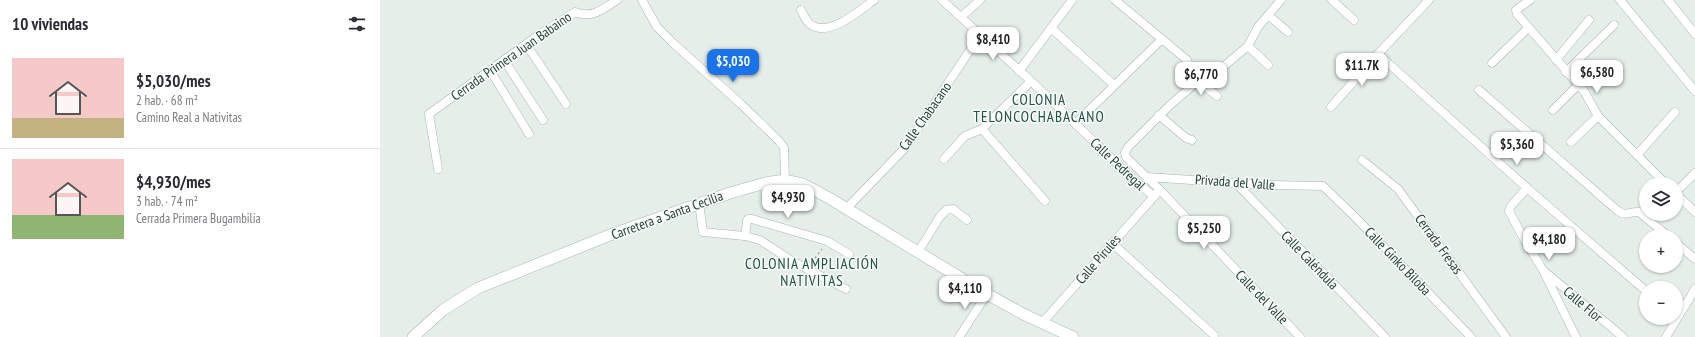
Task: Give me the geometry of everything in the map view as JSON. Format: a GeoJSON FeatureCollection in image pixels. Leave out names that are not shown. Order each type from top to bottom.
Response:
{"type":"FeatureCollection","features":[{"type":"Feature","properties":{"kind":"main road","name":"Carretera a Santa Cecilia"},"geometry":{"type":"LineString","coordinates":[[413,337],[443,310],[478,288],[610,235],[699,203],[765,183],[785,180],[803,184],[987,294],[1068,336]]}},
{"type":"Feature","properties":{"kind":"street","name":"Cerrada Primera Juan Babaino"},"geometry":{"type":"LineString","coordinates":[[438,169],[428,114],[526,44],[575,12],[583,15],[591,15],[617,0]]}},
{"type":"Feature","properties":{"kind":"street"},"geometry":{"type":"LineString","coordinates":[[642,0],[657,27],[742,104],[779,140],[784,148],[785,180]]}},
{"type":"Feature","properties":{"kind":"street"},"geometry":{"type":"LineString","coordinates":[[801,10],[808,23],[819,28],[833,27],[874,0]]}},
{"type":"Feature","properties":{"kind":"street","name":"Calle Pedregal"},"geometry":{"type":"LineString","coordinates":[[942,0],[1019,72],[1031,81],[1138,184],[1157,193]]}},
{"type":"Feature","properties":{"kind":"street"},"geometry":{"type":"LineString","coordinates":[[961,17],[980,0]]}},
{"type":"Feature","properties":{"kind":"street"},"geometry":{"type":"LineString","coordinates":[[1019,72],[1072,0]]}},
{"type":"Feature","properties":{"kind":"street"},"geometry":{"type":"LineString","coordinates":[[1115,0],[1187,60],[1192,74],[1198,81],[1217,96]]}},
{"type":"Feature","properties":{"kind":"street"},"geometry":{"type":"LineString","coordinates":[[1192,140],[1186,138],[1159,115],[1198,81],[1218,71],[1248,46],[1258,27],[1281,0]]}},
{"type":"Feature","properties":{"kind":"street"},"geometry":{"type":"LineString","coordinates":[[1332,0],[1354,20]]}},
{"type":"Feature","properties":{"kind":"street"},"geometry":{"type":"LineString","coordinates":[[1331,107],[1429,0]]}},
{"type":"Feature","properties":{"kind":"street"},"geometry":{"type":"LineString","coordinates":[[1530,0],[1516,10],[1517,14],[1584,91],[1598,116],[1659,177]]}},
{"type":"Feature","properties":{"kind":"street"},"geometry":{"type":"LineString","coordinates":[[1620,0],[1695,91]]}},
{"type":"Feature","properties":{"kind":"street"},"geometry":{"type":"LineString","coordinates":[[1668,0],[1695,34]]}},
{"type":"Feature","properties":{"kind":"street"},"geometry":{"type":"LineString","coordinates":[[1268,15],[1288,32]]}},
{"type":"Feature","properties":{"kind":"street"},"geometry":{"type":"LineString","coordinates":[[1556,60],[1589,20]]}},
{"type":"Feature","properties":{"kind":"street"},"geometry":{"type":"LineString","coordinates":[[1566,72],[1614,25]]}},
{"type":"Feature","properties":{"kind":"street"},"geometry":{"type":"LineString","coordinates":[[1051,28],[1114,85]]}},
{"type":"Feature","properties":{"kind":"street"},"geometry":{"type":"LineString","coordinates":[[1492,63],[1528,28]]}},
{"type":"Feature","properties":{"kind":"street","name":"Calle Chabacano"},"geometry":{"type":"LineString","coordinates":[[846,209],[905,148],[980,35]]}},
{"type":"Feature","properties":{"kind":"street"},"geometry":{"type":"LineString","coordinates":[[1075,124],[1162,39]]}},
{"type":"Feature","properties":{"kind":"street"},"geometry":{"type":"LineString","coordinates":[[526,44],[566,104]]}},
{"type":"Feature","properties":{"kind":"street"},"geometry":{"type":"LineString","coordinates":[[1248,46],[1268,65]]}},
{"type":"Feature","properties":{"kind":"street"},"geometry":{"type":"LineString","coordinates":[[1378,54],[1527,188],[1639,284]]}},
{"type":"Feature","properties":{"kind":"street"},"geometry":{"type":"LineString","coordinates":[[504,60],[543,120]]}},
{"type":"Feature","properties":{"kind":"street"},"geometry":{"type":"LineString","coordinates":[[490,70],[529,134]]}},
{"type":"Feature","properties":{"kind":"street"},"geometry":{"type":"LineString","coordinates":[[944,159],[965,136],[982,129],[1031,81]]}},
{"type":"Feature","properties":{"kind":"street"},"geometry":{"type":"LineString","coordinates":[[1553,110],[1578,85]]}},
{"type":"Feature","properties":{"kind":"street"},"geometry":{"type":"LineString","coordinates":[[1479,90],[1623,215],[1639,212],[1660,229]]}},
{"type":"Feature","properties":{"kind":"street"},"geometry":{"type":"LineString","coordinates":[[1637,155],[1675,112]]}},
{"type":"Feature","properties":{"kind":"street","name":"Calle del Valle"},"geometry":{"type":"LineString","coordinates":[[1159,115],[1128,147],[1125,153],[1126,157],[1146,177],[1157,193],[1300,337]]}},
{"type":"Feature","properties":{"kind":"street"},"geometry":{"type":"LineString","coordinates":[[1571,142],[1598,116]]}},
{"type":"Feature","properties":{"kind":"street"},"geometry":{"type":"LineString","coordinates":[[982,129],[1045,201]]}},
{"type":"Feature","properties":{"kind":"street","name":"Cerrada Fresas"},"geometry":{"type":"LineString","coordinates":[[1362,160],[1398,189],[1506,337]]}},
{"type":"Feature","properties":{"kind":"street"},"geometry":{"type":"LineString","coordinates":[[1683,186],[1695,173]]}},
{"type":"Feature","properties":{"kind":"street","name":"Privada del Valle"},"geometry":{"type":"LineString","coordinates":[[1146,177],[1323,186]]}},
{"type":"Feature","properties":{"kind":"street","name":"Calle Caléndula"},"geometry":{"type":"LineString","coordinates":[[1235,182],[1385,337]]}},
{"type":"Feature","properties":{"kind":"street","name":"Calle Ginko Biloba"},"geometry":{"type":"LineString","coordinates":[[1323,186],[1471,337]]}},
{"type":"Feature","properties":{"kind":"street"},"geometry":{"type":"LineString","coordinates":[[1527,188],[1511,206],[1510,211],[1524,241],[1543,270],[1576,337]]}},
{"type":"Feature","properties":{"kind":"street","name":"Calle Pirules"},"geometry":{"type":"LineString","coordinates":[[1042,323],[1112,242],[1157,193]]}},
{"type":"Feature","properties":{"kind":"street"},"geometry":{"type":"LineString","coordinates":[[1683,200],[1695,212]]}},
{"type":"Feature","properties":{"kind":"street"},"geometry":{"type":"LineString","coordinates":[[699,203],[703,232],[745,236],[760,240],[807,269],[846,289]]}},
{"type":"Feature","properties":{"kind":"street"},"geometry":{"type":"LineString","coordinates":[[918,252],[939,218],[946,210],[953,209],[967,220]]}},
{"type":"Feature","properties":{"kind":"street"},"geometry":{"type":"LineString","coordinates":[[745,236],[748,219],[827,241],[848,254]]}},
{"type":"Feature","properties":{"kind":"street"},"geometry":{"type":"LineString","coordinates":[[1112,242],[1214,335]]}},
{"type":"Feature","properties":{"kind":"street"},"geometry":{"type":"LineString","coordinates":[[1683,249],[1695,259]]}},
{"type":"Feature","properties":{"kind":"street","name":"Calle Flor"},"geometry":{"type":"LineString","coordinates":[[1543,270],[1623,337]]}},
{"type":"Feature","properties":{"kind":"street"},"geometry":{"type":"LineString","coordinates":[[1683,308],[1695,289]]}},
{"type":"Feature","properties":{"kind":"street"},"geometry":{"type":"LineString","coordinates":[[959,337],[987,294]]}},
{"type":"Feature","properties":{"kind":"street"},"geometry":{"type":"LineString","coordinates":[[1666,337],[1673,325]]}},
{"type":"Feature","properties":{"kind":"path"},"geometry":{"type":"LineString","coordinates":[[807,269],[827,241]]}},
{"type":"Feature","properties":{"kind":"district","name":"COLONIA TELONCOCHABACANO"},"geometry":{"type":"Point","coordinates":[1039,108]}},
{"type":"Feature","properties":{"kind":"district","name":"COLONIA AMPLIACIÓN NATIVITAS"},"geometry":{"type":"Point","coordinates":[812,272]}}]}
